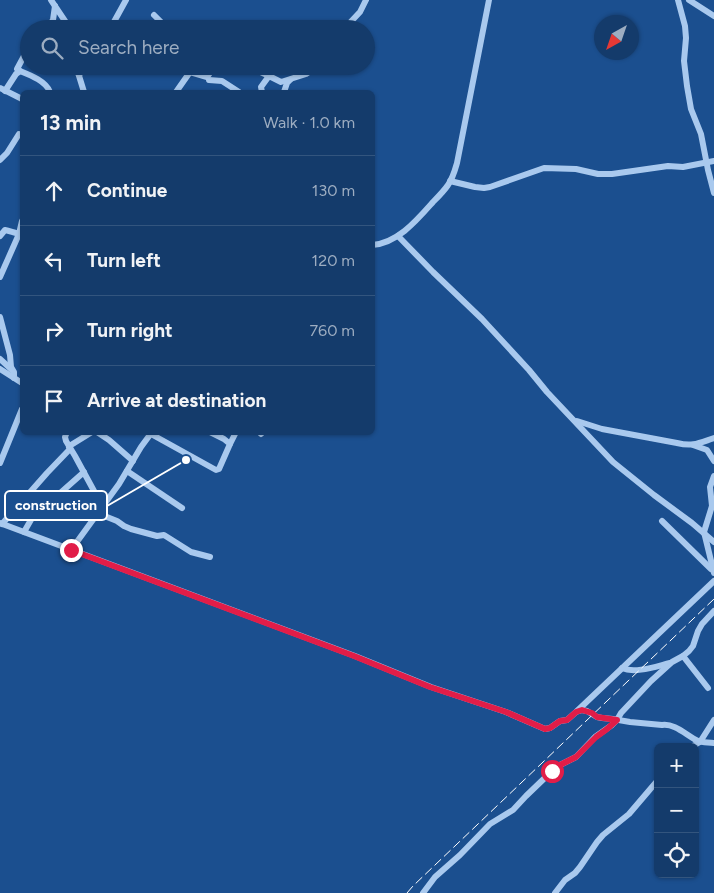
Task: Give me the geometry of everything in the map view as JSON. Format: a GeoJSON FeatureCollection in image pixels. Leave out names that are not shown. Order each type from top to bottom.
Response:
{"type":"FeatureCollection","features":[{"type":"Feature","properties":{"kind":"street"},"geometry":{"type":"LineString","coordinates":[[51,0],[55,3],[65,20]]}},
{"type":"Feature","properties":{"kind":"street"},"geometry":{"type":"LineString","coordinates":[[115,20],[126,0]]}},
{"type":"Feature","properties":{"kind":"street"},"geometry":{"type":"LineString","coordinates":[[352,20],[360,12],[366,0]]}},
{"type":"Feature","properties":{"kind":"street"},"geometry":{"type":"LineString","coordinates":[[375,245],[398,236],[418,219],[448,186],[454,175],[489,0]]}},
{"type":"Feature","properties":{"kind":"street"},"geometry":{"type":"LineString","coordinates":[[678,0],[685,26],[684,61],[686,86],[691,109],[702,134],[714,193]]}},
{"type":"Feature","properties":{"kind":"street"},"geometry":{"type":"LineString","coordinates":[[690,0],[714,16]]}},
{"type":"Feature","properties":{"kind":"street"},"geometry":{"type":"LineString","coordinates":[[53,20],[55,3]]}},
{"type":"Feature","properties":{"kind":"street"},"geometry":{"type":"LineString","coordinates":[[154,15],[158,20]]}},
{"type":"Feature","properties":{"kind":"street"},"geometry":{"type":"LineString","coordinates":[[20,63],[17,69],[20,71],[3,89],[20,99]]}},
{"type":"Feature","properties":{"kind":"street"},"geometry":{"type":"LineString","coordinates":[[31,75],[41,81],[49,90]]}},
{"type":"Feature","properties":{"kind":"street"},"geometry":{"type":"LineString","coordinates":[[79,75],[83,90]]}},
{"type":"Feature","properties":{"kind":"street"},"geometry":{"type":"LineString","coordinates":[[177,90],[188,75]]}},
{"type":"Feature","properties":{"kind":"street"},"geometry":{"type":"LineString","coordinates":[[262,90],[261,87],[270,76],[281,82],[303,75]]}},
{"type":"Feature","properties":{"kind":"street"},"geometry":{"type":"LineString","coordinates":[[209,80],[222,81],[236,90]]}},
{"type":"Feature","properties":{"kind":"street"},"geometry":{"type":"LineString","coordinates":[[285,90],[290,80]]}},
{"type":"Feature","properties":{"kind":"street"},"geometry":{"type":"LineString","coordinates":[[0,160],[20,134]]}},
{"type":"Feature","properties":{"kind":"street"},"geometry":{"type":"LineString","coordinates":[[450,181],[490,188],[544,168],[576,169],[598,174],[612,174],[668,166],[683,167],[707,164],[714,161]]}},
{"type":"Feature","properties":{"kind":"street"},"geometry":{"type":"LineString","coordinates":[[0,236],[5,230],[20,234]]}},
{"type":"Feature","properties":{"kind":"street"},"geometry":{"type":"LineString","coordinates":[[0,277],[20,236]]}},
{"type":"Feature","properties":{"kind":"street"},"geometry":{"type":"LineString","coordinates":[[398,236],[482,319],[613,462],[704,532],[714,542]]}},
{"type":"Feature","properties":{"kind":"street"},"geometry":{"type":"LineString","coordinates":[[0,317],[14,375]]}},
{"type":"Feature","properties":{"kind":"street"},"geometry":{"type":"LineString","coordinates":[[0,359],[20,381]]}},
{"type":"Feature","properties":{"kind":"street"},"geometry":{"type":"LineString","coordinates":[[0,369],[14,375]]}},
{"type":"Feature","properties":{"kind":"street"},"geometry":{"type":"LineString","coordinates":[[1,459],[20,415]]}},
{"type":"Feature","properties":{"kind":"street"},"geometry":{"type":"LineString","coordinates":[[574,420],[602,429],[686,445],[714,438]]}},
{"type":"Feature","properties":{"kind":"street"},"geometry":{"type":"LineString","coordinates":[[66,435],[66,441],[94,491],[99,511],[127,528],[157,536],[164,535],[191,552],[210,557]]}},
{"type":"Feature","properties":{"kind":"street"},"geometry":{"type":"LineString","coordinates":[[87,435],[71,445],[1,524],[354,656],[430,687],[506,712],[545,729],[560,721],[567,720],[714,581]]}},
{"type":"Feature","properties":{"kind":"street"},"geometry":{"type":"LineString","coordinates":[[102,435],[134,461]]}},
{"type":"Feature","properties":{"kind":"street"},"geometry":{"type":"LineString","coordinates":[[71,550],[127,472],[141,447],[150,435]]}},
{"type":"Feature","properties":{"kind":"street"},"geometry":{"type":"LineString","coordinates":[[155,435],[216,470],[219,469],[234,435]]}},
{"type":"Feature","properties":{"kind":"street"},"geometry":{"type":"LineString","coordinates":[[216,435],[230,444]]}},
{"type":"Feature","properties":{"kind":"street"},"geometry":{"type":"LineString","coordinates":[[692,445],[707,450],[714,461]]}},
{"type":"Feature","properties":{"kind":"street"},"geometry":{"type":"LineString","coordinates":[[714,455],[714,468]]}},
{"type":"Feature","properties":{"kind":"street"},"geometry":{"type":"LineString","coordinates":[[24,532],[32,518],[84,472]]}},
{"type":"Feature","properties":{"kind":"street"},"geometry":{"type":"LineString","coordinates":[[127,472],[182,508]]}},
{"type":"Feature","properties":{"kind":"street"},"geometry":{"type":"LineString","coordinates":[[713,572],[704,532],[712,506],[710,487],[714,476]]}},
{"type":"Feature","properties":{"kind":"street"},"geometry":{"type":"LineString","coordinates":[[662,521],[713,572]]}},
{"type":"Feature","properties":{"kind":"street"},"geometry":{"type":"LineString","coordinates":[[424,893],[435,877],[460,855],[490,824],[513,810],[552,771],[576,757],[617,720],[651,680],[672,662],[683,656],[693,646],[702,624],[714,611]]}},
{"type":"Feature","properties":{"kind":"street"},"geometry":{"type":"LineString","coordinates":[[683,656],[708,688]]}},
{"type":"Feature","properties":{"kind":"street"},"geometry":{"type":"LineString","coordinates":[[622,668],[627,670],[643,669],[672,662]]}},
{"type":"Feature","properties":{"kind":"street"},"geometry":{"type":"LineString","coordinates":[[576,712],[582,710],[597,717],[666,725],[700,742],[714,743]]}},
{"type":"Feature","properties":{"kind":"street"},"geometry":{"type":"LineString","coordinates":[[700,742],[714,720]]}},
{"type":"Feature","properties":{"kind":"street"},"geometry":{"type":"LineString","coordinates":[[555,893],[565,880],[580,867],[597,842],[629,814],[654,785]]}},
{"type":"Feature","properties":{"kind":"railway"},"geometry":{"type":"LineString","coordinates":[[407,893],[714,599]]}},
{"type":"Feature","properties":{"kind":"place","name":"construction"},"geometry":{"type":"Point","coordinates":[186,460]}},
{"type":"Feature","properties":{"kind":"route"},"geometry":{"type":"LineString","coordinates":[[71,550],[354,656],[430,687],[488,705],[545,729],[560,721],[567,720],[576,712],[582,710],[592,713],[597,717],[617,720],[576,757],[552,771]]}}]}
